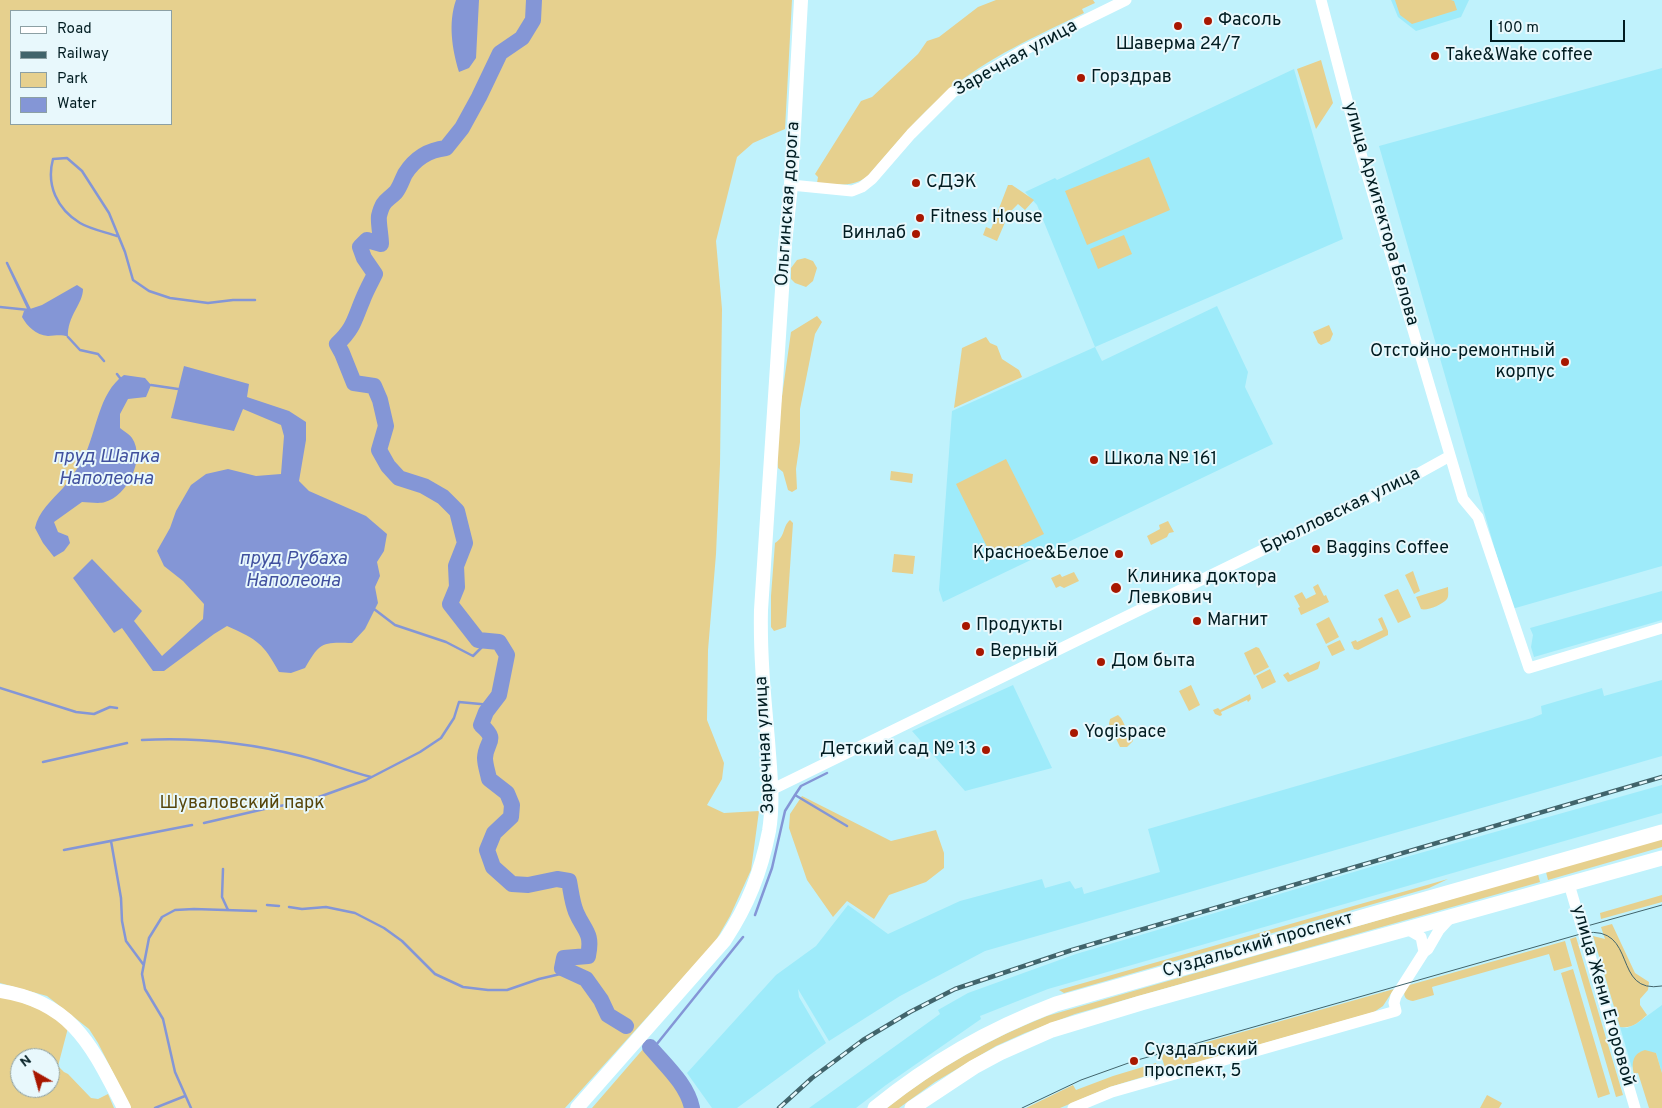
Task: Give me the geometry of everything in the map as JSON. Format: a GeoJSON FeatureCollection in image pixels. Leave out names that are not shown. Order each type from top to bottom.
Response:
{"type":"FeatureCollection","features":[{"type":"Feature","properties":{"kind":"main road","name":"Суздальский проспект"},"geometry":{"type":"LineString","coordinates":[[875,1108],[920,1074],[961,1048],[990,1032],[1056,1004],[1662,832]]}},
{"type":"Feature","properties":{"kind":"main road","name":"Суздальский проспект"},"geometry":{"type":"LineString","coordinates":[[912,1108],[974,1067],[1000,1053],[1052,1030],[1142,1003],[1662,858]]}},
{"type":"Feature","properties":{"kind":"street","name":"Ольгинская дорога"},"geometry":{"type":"LineString","coordinates":[[774,408],[791,185],[801,0]]}},
{"type":"Feature","properties":{"kind":"street","name":"Заречная улица"},"geometry":{"type":"LineString","coordinates":[[791,185],[852,191],[862,187],[872,179],[931,112],[953,92],[1022,51],[1126,0]]}},
{"type":"Feature","properties":{"kind":"street","name":"улица Архитектора Белова"},"geometry":{"type":"LineString","coordinates":[[1321,0],[1364,161],[1463,499],[1478,517],[1529,668],[1662,628]]}},
{"type":"Feature","properties":{"kind":"street","name":"Заречная улица"},"geometry":{"type":"LineString","coordinates":[[577,1108],[725,940],[741,917],[751,894],[766,840],[771,806],[760,644],[774,408]]}},
{"type":"Feature","properties":{"kind":"street","name":"Брюлловская улица"},"geometry":{"type":"LineString","coordinates":[[771,790],[1412,478],[1450,456]]}},
{"type":"Feature","properties":{"kind":"street","name":"улица Жени Егоровой"},"geometry":{"type":"LineString","coordinates":[[1569,884],[1635,1108]]}},
{"type":"Feature","properties":{"kind":"street"},"geometry":{"type":"LineString","coordinates":[[1073,1108],[1112,1092],[1396,1011],[1394,1004],[1396,996],[1439,930],[1451,917]]}},
{"type":"Feature","properties":{"kind":"street"},"geometry":{"type":"LineString","coordinates":[[1407,929],[1421,937],[1424,952]]}},
{"type":"Feature","properties":{"kind":"street"},"geometry":{"type":"LineString","coordinates":[[0,991],[29,998],[50,1007],[64,1016],[94,1050],[124,1108]]}},
{"type":"Feature","properties":{"kind":"shaded area"},"geometry":{"type":"Polygon","coordinates":[[[1391,0],[1469,0],[1461,17],[1416,31],[1398,17],[1391,0]]]}},
{"type":"Feature","properties":{"kind":"shaded area"},"geometry":{"type":"Polygon","coordinates":[[[1662,68],[1662,566],[1512,609],[1379,146],[1662,68]]]}},
{"type":"Feature","properties":{"kind":"shaded area"},"geometry":{"type":"Polygon","coordinates":[[[1294,69],[1343,239],[1095,347],[1037,205],[1025,192],[1055,178],[1057,180],[1294,69]]]}},
{"type":"Feature","properties":{"kind":"shaded area","name":"Школа № 161"},"geometry":{"type":"Polygon","coordinates":[[[1217,306],[1248,372],[1245,387],[1273,444],[943,602],[939,590],[952,411],[1095,347],[1102,361],[1217,306]]]}},
{"type":"Feature","properties":{"kind":"shaded area"},"geometry":{"type":"Polygon","coordinates":[[[1662,591],[1662,620],[1534,657],[1531,647],[1533,635],[1530,628],[1662,591]]]}},
{"type":"Feature","properties":{"kind":"shaded area"},"geometry":{"type":"Polygon","coordinates":[[[1662,680],[1662,756],[985,951],[900,996],[829,1041],[798,989],[799,997],[826,1043],[737,1108],[712,1108],[687,1073],[776,975],[816,946],[848,905],[888,934],[960,901],[1042,879],[1045,888],[1070,881],[1075,889],[1082,887],[1084,894],[1160,872],[1148,829],[1532,718],[1542,714],[1541,706],[1602,688],[1604,696],[1662,680]]]}},
{"type":"Feature","properties":{"kind":"shaded area","name":"Детский сад № 13"},"geometry":{"type":"Polygon","coordinates":[[[1013,685],[1052,768],[965,791],[912,731],[1013,685]]]}},
{"type":"Feature","properties":{"kind":"shaded area"},"geometry":{"type":"Polygon","coordinates":[[[1662,785],[1662,813],[1048,989],[980,1016],[981,1019],[856,1108],[809,1108],[940,1014],[938,1010],[968,993],[1076,954],[1374,866],[1662,785]]]}},
{"type":"Feature","properties":{"kind":"shaded area"},"geometry":{"type":"Polygon","coordinates":[[[1662,1005],[1662,1073],[1656,1053],[1640,1052],[1636,1056],[1632,1068],[1620,1027],[1627,1028],[1636,1024],[1662,1005]]]}},
{"type":"Feature","properties":{"kind":"green space","name":"Шуваловский парк"},"geometry":{"type":"Polygon","coordinates":[[[0,0],[792,0],[785,129],[753,143],[737,157],[716,241],[722,309],[720,464],[716,554],[708,650],[707,720],[724,763],[722,779],[707,805],[724,813],[759,811],[751,870],[730,916],[715,942],[565,1108],[131,1108],[89,1029],[47,996],[0,983],[0,0]]]}},
{"type":"Feature","properties":{"kind":"green space"},"geometry":{"type":"Polygon","coordinates":[[[996,0],[1093,0],[1095,3],[1082,9],[1084,13],[996,57],[963,79],[926,111],[867,177],[849,184],[817,183],[818,177],[815,174],[861,101],[872,97],[918,54],[927,41],[939,37],[978,7],[996,0]]]}},
{"type":"Feature","properties":{"kind":"green space"},"geometry":{"type":"Polygon","coordinates":[[[1395,0],[1451,0],[1454,1],[1457,10],[1412,24],[1400,15],[1395,0]]]}},
{"type":"Feature","properties":{"kind":"green space"},"geometry":{"type":"Polygon","coordinates":[[[1321,60],[1333,103],[1316,129],[1297,69],[1321,60]]]}},
{"type":"Feature","properties":{"kind":"green space"},"geometry":{"type":"Polygon","coordinates":[[[1149,157],[1170,210],[1087,245],[1065,191],[1149,157]]]}},
{"type":"Feature","properties":{"kind":"green space"},"geometry":{"type":"Polygon","coordinates":[[[1008,185],[1012,185],[1034,200],[1025,210],[1018,204],[1009,213],[997,241],[983,235],[986,227],[991,229],[1008,185]]]}},
{"type":"Feature","properties":{"kind":"green space"},"geometry":{"type":"Polygon","coordinates":[[[1124,235],[1132,254],[1098,269],[1090,249],[1124,235]]]}},
{"type":"Feature","properties":{"kind":"green space"},"geometry":{"type":"Polygon","coordinates":[[[805,258],[813,261],[817,268],[813,281],[806,287],[795,283],[791,279],[791,268],[797,260],[805,258]]]}},
{"type":"Feature","properties":{"kind":"green space"},"geometry":{"type":"Polygon","coordinates":[[[817,316],[822,322],[815,334],[800,409],[800,442],[796,469],[797,489],[792,492],[788,490],[783,472],[778,468],[777,458],[781,403],[791,332],[817,316]]]}},
{"type":"Feature","properties":{"kind":"green space"},"geometry":{"type":"Polygon","coordinates":[[[1329,325],[1333,334],[1330,341],[1321,345],[1318,343],[1313,332],[1329,325]]]}},
{"type":"Feature","properties":{"kind":"green space"},"geometry":{"type":"Polygon","coordinates":[[[986,337],[990,343],[997,346],[1002,359],[1019,370],[1022,377],[954,408],[962,348],[986,337]]]}},
{"type":"Feature","properties":{"kind":"green space"},"geometry":{"type":"Polygon","coordinates":[[[1006,459],[1044,534],[993,559],[956,484],[1006,459]]]}},
{"type":"Feature","properties":{"kind":"green space"},"geometry":{"type":"Polygon","coordinates":[[[891,471],[913,474],[912,483],[890,480],[891,471]]]}},
{"type":"Feature","properties":{"kind":"green space"},"geometry":{"type":"Polygon","coordinates":[[[790,520],[793,523],[786,627],[774,631],[771,627],[771,596],[775,543],[781,537],[790,520]]]}},
{"type":"Feature","properties":{"kind":"green space"},"geometry":{"type":"Polygon","coordinates":[[[1168,521],[1174,532],[1169,533],[1167,537],[1151,545],[1147,536],[1160,529],[1159,525],[1168,521]]]}},
{"type":"Feature","properties":{"kind":"green space"},"geometry":{"type":"Polygon","coordinates":[[[894,554],[915,556],[913,574],[892,572],[894,554]]]}},
{"type":"Feature","properties":{"kind":"green space"},"geometry":{"type":"Polygon","coordinates":[[[1413,571],[1420,591],[1414,594],[1405,575],[1413,571]]]}},
{"type":"Feature","properties":{"kind":"green space"},"geometry":{"type":"Polygon","coordinates":[[[1074,572],[1079,581],[1064,588],[1060,586],[1056,588],[1051,578],[1060,574],[1062,577],[1074,572]]]}},
{"type":"Feature","properties":{"kind":"green space"},"geometry":{"type":"Polygon","coordinates":[[[1318,584],[1329,602],[1301,615],[1298,608],[1300,607],[1294,596],[1302,592],[1306,599],[1316,594],[1313,587],[1318,584]]]}},
{"type":"Feature","properties":{"kind":"green space"},"geometry":{"type":"Polygon","coordinates":[[[1448,587],[1448,596],[1445,601],[1431,608],[1421,609],[1416,597],[1448,587]]]}},
{"type":"Feature","properties":{"kind":"green space"},"geometry":{"type":"Polygon","coordinates":[[[1398,589],[1411,617],[1398,623],[1384,595],[1398,589]]]}},
{"type":"Feature","properties":{"kind":"green space"},"geometry":{"type":"Polygon","coordinates":[[[1329,617],[1339,637],[1326,644],[1316,624],[1329,617]]]}},
{"type":"Feature","properties":{"kind":"green space"},"geometry":{"type":"Polygon","coordinates":[[[1382,617],[1388,635],[1358,650],[1354,649],[1351,642],[1356,640],[1357,642],[1383,630],[1378,619],[1382,617]]]}},
{"type":"Feature","properties":{"kind":"green space"},"geometry":{"type":"Polygon","coordinates":[[[1340,640],[1345,650],[1332,656],[1327,646],[1340,640]]]}},
{"type":"Feature","properties":{"kind":"green space"},"geometry":{"type":"Polygon","coordinates":[[[1256,647],[1259,648],[1269,667],[1254,675],[1244,653],[1256,647]]]}},
{"type":"Feature","properties":{"kind":"green space"},"geometry":{"type":"Polygon","coordinates":[[[1320,661],[1318,669],[1291,681],[1288,682],[1283,675],[1288,672],[1290,675],[1320,661]]]}},
{"type":"Feature","properties":{"kind":"green space"},"geometry":{"type":"Polygon","coordinates":[[[1270,669],[1276,682],[1262,689],[1256,676],[1270,669]]]}},
{"type":"Feature","properties":{"kind":"green space"},"geometry":{"type":"Polygon","coordinates":[[[1191,685],[1200,705],[1189,711],[1179,691],[1191,685]]]}},
{"type":"Feature","properties":{"kind":"green space"},"geometry":{"type":"Polygon","coordinates":[[[1250,694],[1251,699],[1248,702],[1247,700],[1221,712],[1222,715],[1220,716],[1215,714],[1213,710],[1218,708],[1220,710],[1250,694]]]}},
{"type":"Feature","properties":{"kind":"green space"},"geometry":{"type":"Polygon","coordinates":[[[1118,715],[1133,741],[1127,747],[1120,747],[1109,724],[1110,719],[1118,715]]]}},
{"type":"Feature","properties":{"kind":"green space"},"geometry":{"type":"Polygon","coordinates":[[[802,796],[891,841],[936,830],[944,853],[944,868],[926,882],[889,895],[874,919],[847,901],[833,917],[807,880],[789,828],[790,814],[802,796]]]}},
{"type":"Feature","properties":{"kind":"green space"},"geometry":{"type":"Polygon","coordinates":[[[1662,839],[1662,847],[1548,880],[1546,872],[1662,839]]]}},
{"type":"Feature","properties":{"kind":"green space"},"geometry":{"type":"Polygon","coordinates":[[[1538,874],[1540,882],[1075,1014],[996,1046],[935,1082],[899,1108],[887,1108],[925,1080],[964,1056],[1004,1035],[1047,1016],[1538,874]]]}},
{"type":"Feature","properties":{"kind":"green space"},"geometry":{"type":"Polygon","coordinates":[[[1448,879],[1429,888],[1064,993],[1059,990],[1448,879]]]}},
{"type":"Feature","properties":{"kind":"green space"},"geometry":{"type":"Polygon","coordinates":[[[1662,895],[1662,902],[1601,919],[1600,913],[1662,895]]]}},
{"type":"Feature","properties":{"kind":"green space"},"geometry":{"type":"Polygon","coordinates":[[[1612,924],[1635,973],[1649,982],[1648,990],[1640,999],[1640,1005],[1647,1015],[1628,1027],[1620,1027],[1593,936],[1605,939],[1601,927],[1612,924]]]}},
{"type":"Feature","properties":{"kind":"green space"},"geometry":{"type":"Polygon","coordinates":[[[1576,937],[1623,1095],[1616,1097],[1570,939],[1576,937]]]}},
{"type":"Feature","properties":{"kind":"green space"},"geometry":{"type":"Polygon","coordinates":[[[1565,941],[1572,966],[1554,971],[1549,954],[1432,987],[1434,995],[1413,1001],[1405,996],[1406,986],[1565,941]]]}},
{"type":"Feature","properties":{"kind":"green space"},"geometry":{"type":"Polygon","coordinates":[[[1573,969],[1610,1094],[1598,1098],[1561,973],[1573,969]]]}},
{"type":"Feature","properties":{"kind":"green space"},"geometry":{"type":"Polygon","coordinates":[[[1394,989],[1383,1006],[1374,1012],[1166,1071],[1161,1055],[1394,989]]]}},
{"type":"Feature","properties":{"kind":"green space"},"geometry":{"type":"Polygon","coordinates":[[[0,996],[47,1012],[68,1028],[60,1058],[60,1048],[10,1048],[10,1098],[60,1098],[60,1068],[91,1098],[98,1099],[108,1094],[114,1108],[0,1108],[0,996]]]}},
{"type":"Feature","properties":{"kind":"green space"},"geometry":{"type":"Polygon","coordinates":[[[644,1048],[677,1085],[688,1108],[592,1108],[644,1048]]]}},
{"type":"Feature","properties":{"kind":"green space"},"geometry":{"type":"Polygon","coordinates":[[[1645,1050],[1656,1053],[1662,1073],[1662,1108],[1649,1108],[1638,1073],[1634,1074],[1635,1056],[1645,1050]]]}},
{"type":"Feature","properties":{"kind":"green space"},"geometry":{"type":"Polygon","coordinates":[[[1156,1063],[1159,1072],[1110,1087],[1060,1108],[1026,1108],[1073,1085],[1076,1090],[1156,1063]]]}},
{"type":"Feature","properties":{"kind":"green space"},"geometry":{"type":"Polygon","coordinates":[[[1487,1095],[1502,1103],[1499,1108],[1480,1108],[1487,1095]]]}},
{"type":"Feature","properties":{"kind":"water"},"geometry":{"type":"Polygon","coordinates":[[[456,0],[479,0],[476,58],[469,68],[459,72],[452,36],[452,18],[456,0]]]}},
{"type":"Feature","properties":{"kind":"water"},"geometry":{"type":"Polygon","coordinates":[[[77,285],[83,289],[82,295],[70,323],[68,337],[40,334],[29,327],[22,317],[24,311],[42,305],[77,285]]]}},
{"type":"Feature","properties":{"kind":"water","name":"пруд Рубаха Наполеона"},"geometry":{"type":"Polygon","coordinates":[[[184,366],[249,384],[247,397],[289,411],[306,422],[306,440],[299,481],[309,491],[366,516],[387,534],[384,551],[377,562],[380,576],[375,587],[378,603],[365,629],[352,643],[323,645],[314,653],[305,668],[291,673],[279,672],[259,643],[227,626],[164,671],[153,671],[122,628],[114,633],[73,578],[92,559],[142,611],[134,621],[162,656],[203,619],[204,604],[183,581],[164,566],[157,551],[191,485],[206,474],[228,469],[256,476],[281,474],[284,436],[281,425],[243,409],[234,431],[171,418],[184,366]]]}},
{"type":"Feature","properties":{"kind":"water","name":"пруд Шапка Наполеона"},"geometry":{"type":"Polygon","coordinates":[[[124,375],[145,378],[151,385],[146,397],[128,399],[120,414],[120,428],[131,437],[136,447],[137,456],[132,476],[127,485],[113,498],[103,503],[82,502],[54,522],[58,532],[68,536],[70,543],[64,551],[54,557],[43,543],[35,528],[37,522],[42,511],[66,485],[83,459],[103,402],[115,383],[124,375]]]}},
{"type":"Feature","properties":{"kind":"waterway"},"geometry":{"type":"LineString","coordinates":[[534,0],[533,20],[522,38],[500,53],[462,128],[446,148],[428,153],[413,163],[396,192],[384,204],[380,211],[379,219],[381,244],[367,240],[360,247],[364,258],[375,274],[353,323],[337,344],[354,383],[374,386],[380,400],[386,426],[379,450],[388,466],[399,478],[424,486],[443,497],[457,511],[465,543],[456,566],[457,587],[450,604],[478,640],[499,642],[507,655],[499,695],[486,712],[481,725],[490,738],[485,758],[489,779],[507,793],[512,805],[511,817],[494,833],[487,850],[493,867],[512,884],[528,885],[557,879],[569,881],[575,908],[589,937],[589,948],[588,956],[564,958],[562,968],[586,979],[601,1000],[608,1015],[626,1026]]}},
{"type":"Feature","properties":{"kind":"waterway"},"geometry":{"type":"LineString","coordinates":[[117,236],[84,225],[65,211],[55,196],[52,187],[51,169],[53,159],[67,158],[82,171],[109,213],[125,252],[133,280],[149,291],[170,298],[208,303],[255,300]]}},
{"type":"Feature","properties":{"kind":"waterway"},"geometry":{"type":"LineString","coordinates":[[0,307],[29,310],[7,263],[30,310]]}},
{"type":"Feature","properties":{"kind":"waterway"},"geometry":{"type":"LineString","coordinates":[[68,337],[80,350],[98,354],[104,361]]}},
{"type":"Feature","properties":{"kind":"waterway"},"geometry":{"type":"LineString","coordinates":[[117,374],[120,378]]}},
{"type":"Feature","properties":{"kind":"waterway"},"geometry":{"type":"LineString","coordinates":[[151,385],[178,389]]}},
{"type":"Feature","properties":{"kind":"waterway"},"geometry":{"type":"LineString","coordinates":[[374,609],[395,625],[446,642],[473,656],[488,641]]}},
{"type":"Feature","properties":{"kind":"waterway"},"geometry":{"type":"LineString","coordinates":[[0,688],[76,712],[94,714],[110,707],[117,708]]}},
{"type":"Feature","properties":{"kind":"waterway"},"geometry":{"type":"LineString","coordinates":[[204,823],[273,807],[305,802],[366,780],[420,752],[441,738],[454,718],[459,702],[491,705]]}},
{"type":"Feature","properties":{"kind":"waterway"},"geometry":{"type":"LineString","coordinates":[[142,740],[202,740],[281,751],[371,777]]}},
{"type":"Feature","properties":{"kind":"waterway"},"geometry":{"type":"LineString","coordinates":[[43,762],[127,743]]}},
{"type":"Feature","properties":{"kind":"waterway"},"geometry":{"type":"LineString","coordinates":[[827,773],[801,786],[795,795],[847,826]]}},
{"type":"Feature","properties":{"kind":"waterway"},"geometry":{"type":"LineString","coordinates":[[755,915],[772,868],[785,811],[795,795]]}},
{"type":"Feature","properties":{"kind":"waterway"},"geometry":{"type":"LineString","coordinates":[[143,964],[126,941],[111,841],[64,850],[192,825]]}},
{"type":"Feature","properties":{"kind":"waterway"},"geometry":{"type":"LineString","coordinates":[[223,869],[222,897],[228,910]]}},
{"type":"Feature","properties":{"kind":"waterway"},"geometry":{"type":"LineString","coordinates":[[267,905],[279,906]]}},
{"type":"Feature","properties":{"kind":"waterway"},"geometry":{"type":"LineString","coordinates":[[289,907],[302,909],[326,907],[355,913],[384,928],[402,941],[435,974],[463,987],[507,990],[539,979],[569,972]]}},
{"type":"Feature","properties":{"kind":"waterway"},"geometry":{"type":"LineString","coordinates":[[191,1108],[175,1072],[163,1019],[145,989],[142,974],[149,938],[162,917],[175,910],[256,911]]}},
{"type":"Feature","properties":{"kind":"waterway"},"geometry":{"type":"LineString","coordinates":[[652,1050],[743,937]]}},
{"type":"Feature","properties":{"kind":"waterway"},"geometry":{"type":"LineString","coordinates":[[650,1047],[680,1083],[692,1108]]}},
{"type":"Feature","properties":{"kind":"waterway"},"geometry":{"type":"LineString","coordinates":[[155,1108],[185,1096]]}},
{"type":"Feature","properties":{"kind":"tram line"},"geometry":{"type":"LineString","coordinates":[[1580,928],[1662,905]]}},
{"type":"Feature","properties":{"kind":"tram line"},"geometry":{"type":"LineString","coordinates":[[1022,1108],[1081,1080],[1134,1061],[1584,933],[1601,933],[1612,939],[1636,980],[1646,986],[1662,986]]}},
{"type":"Feature","properties":{"kind":"railway"},"geometry":{"type":"LineString","coordinates":[[779,1108],[812,1078],[863,1040],[910,1012],[955,989],[1072,950],[1662,777]]}},
{"type":"Feature","properties":{"kind":"place","name":"Фасоль"},"geometry":{"type":"Point","coordinates":[1208,21]}},
{"type":"Feature","properties":{"kind":"place","name":"Шаверма 24/7"},"geometry":{"type":"Point","coordinates":[1178,26]}},
{"type":"Feature","properties":{"kind":"place","name":"Take&Wake coffee"},"geometry":{"type":"Point","coordinates":[1435,56]}},
{"type":"Feature","properties":{"kind":"place","name":"Горздрав"},"geometry":{"type":"Point","coordinates":[1081,78]}},
{"type":"Feature","properties":{"kind":"place","name":"СДЭК"},"geometry":{"type":"Point","coordinates":[916,183]}},
{"type":"Feature","properties":{"kind":"place","name":"Fitness House"},"geometry":{"type":"Point","coordinates":[920,218]}},
{"type":"Feature","properties":{"kind":"place","name":"Винлаб"},"geometry":{"type":"Point","coordinates":[916,234]}},
{"type":"Feature","properties":{"kind":"place","name":"Отстойно-ремонтный корпус"},"geometry":{"type":"Point","coordinates":[1565,362]}},
{"type":"Feature","properties":{"kind":"place","name":"Школа № 161"},"geometry":{"type":"Point","coordinates":[1094,460]}},
{"type":"Feature","properties":{"kind":"place","name":"Baggins Coffee"},"geometry":{"type":"Point","coordinates":[1316,549]}},
{"type":"Feature","properties":{"kind":"place","name":"Красное&Белое"},"geometry":{"type":"Point","coordinates":[1119,554]}},
{"type":"Feature","properties":{"kind":"place","name":"Клиника доктора Левкович"},"geometry":{"type":"Point","coordinates":[1116,588]}},
{"type":"Feature","properties":{"kind":"place","name":"Магнит"},"geometry":{"type":"Point","coordinates":[1197,621]}},
{"type":"Feature","properties":{"kind":"place","name":"Продукты"},"geometry":{"type":"Point","coordinates":[966,626]}},
{"type":"Feature","properties":{"kind":"place","name":"Верный"},"geometry":{"type":"Point","coordinates":[980,652]}},
{"type":"Feature","properties":{"kind":"place","name":"Дом быта"},"geometry":{"type":"Point","coordinates":[1101,662]}},
{"type":"Feature","properties":{"kind":"place","name":"Yogispace"},"geometry":{"type":"Point","coordinates":[1074,733]}},
{"type":"Feature","properties":{"kind":"place","name":"Детский сад № 13"},"geometry":{"type":"Point","coordinates":[986,750]}},
{"type":"Feature","properties":{"kind":"place","name":"Суздальский проспект, 5"},"geometry":{"type":"Point","coordinates":[1134,1061]}}]}
